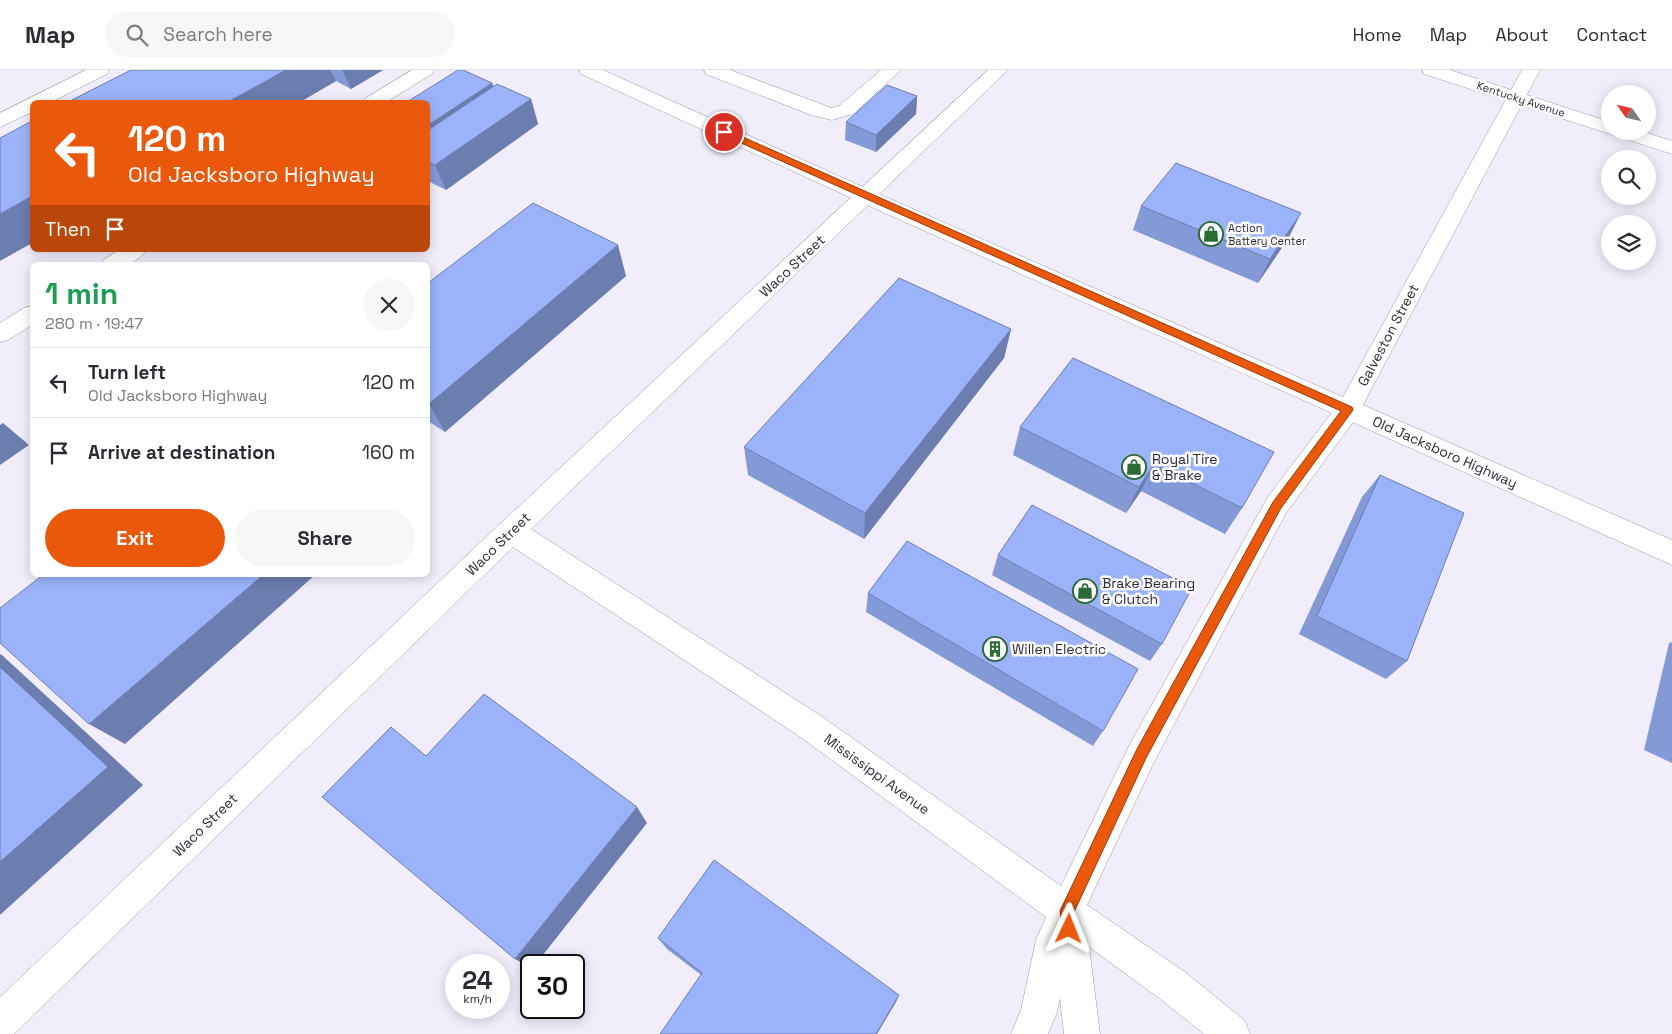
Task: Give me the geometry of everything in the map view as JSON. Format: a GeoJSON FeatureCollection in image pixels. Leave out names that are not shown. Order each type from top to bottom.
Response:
{"type":"FeatureCollection","features":[{"type":"Feature","properties":{"kind":"street"},"geometry":{"type":"LineString","coordinates":[[41,100],[100,70]]}},
{"type":"Feature","properties":{"kind":"street"},"geometry":{"type":"LineString","coordinates":[[376,100],[425,70]]}},
{"type":"Feature","properties":{"kind":"street"},"geometry":{"type":"LineString","coordinates":[[713,70],[818,111],[832,114],[846,110],[892,70]]}},
{"type":"Feature","properties":{"kind":"street","name":"Waco Street"},"geometry":{"type":"LineString","coordinates":[[0,1022],[511,531],[999,70]]}},
{"type":"Feature","properties":{"kind":"street","name":"Kentucky Avenue"},"geometry":{"type":"LineString","coordinates":[[1431,70],[1601,125]]}},
{"type":"Feature","properties":{"kind":"street","name":"Galveston Street"},"geometry":{"type":"LineString","coordinates":[[1035,1027],[1053,940],[1142,753],[1277,505],[1348,410],[1531,70]]}},
{"type":"Feature","properties":{"kind":"street","name":"Old Jacksboro Highway"},"geometry":{"type":"LineString","coordinates":[[599,72],[865,196],[1672,553]]}},
{"type":"Feature","properties":{"kind":"street"},"geometry":{"type":"LineString","coordinates":[[0,121],[30,106]]}},
{"type":"Feature","properties":{"kind":"street"},"geometry":{"type":"LineString","coordinates":[[1648,140],[1672,148]]}},
{"type":"Feature","properties":{"kind":"street"},"geometry":{"type":"LineString","coordinates":[[116,262],[132,252]]}},
{"type":"Feature","properties":{"kind":"street"},"geometry":{"type":"LineString","coordinates":[[0,334],[30,315]]}},
{"type":"Feature","properties":{"kind":"street","name":"Mississippi Avenue"},"geometry":{"type":"LineString","coordinates":[[511,531],[810,726],[1172,985],[1232,1034]]}},
{"type":"Feature","properties":{"kind":"street"},"geometry":{"type":"LineString","coordinates":[[1067,911],[1082,1034]]}},
{"type":"Feature","properties":{"kind":"building"},"geometry":{"type":"Polygon","coordinates":[[[131,70],[286,70],[232,100],[72,100],[131,70]]]}},
{"type":"Feature","properties":{"kind":"building"},"geometry":{"type":"Polygon","coordinates":[[[458,70],[463,70],[492,83],[430,124],[430,100],[410,100],[458,70]]]}},
{"type":"Feature","properties":{"kind":"building"},"geometry":{"type":"Polygon","coordinates":[[[497,84],[531,99],[435,165],[430,163],[430,129],[497,84]]]}},
{"type":"Feature","properties":{"kind":"building"},"geometry":{"type":"Polygon","coordinates":[[[887,85],[917,96],[876,135],[846,122],[887,85]]]}},
{"type":"Feature","properties":{"kind":"building"},"geometry":{"type":"Polygon","coordinates":[[[30,122],[30,197],[0,214],[0,138],[30,122]]]}},
{"type":"Feature","properties":{"kind":"building"},"geometry":{"type":"Polygon","coordinates":[[[1176,163],[1301,213],[1270,259],[1141,206],[1176,163]]]}},
{"type":"Feature","properties":{"kind":"building"},"geometry":{"type":"Polygon","coordinates":[[[533,203],[618,245],[430,403],[430,281],[533,203]]]}},
{"type":"Feature","properties":{"kind":"building"},"geometry":{"type":"Polygon","coordinates":[[[899,278],[1011,329],[865,513],[744,447],[899,278]]]}},
{"type":"Feature","properties":{"kind":"building"},"geometry":{"type":"Polygon","coordinates":[[[1073,358],[1274,452],[1242,508],[1154,464],[1139,487],[1020,427],[1073,358]]]}},
{"type":"Feature","properties":{"kind":"building"},"geometry":{"type":"Polygon","coordinates":[[[1380,475],[1464,513],[1407,661],[1317,616],[1380,475]]]}},
{"type":"Feature","properties":{"kind":"building","name":"Brake Bearing & Clutch"},"geometry":{"type":"Polygon","coordinates":[[[1032,505],[1192,588],[1162,644],[998,555],[1032,505]]]}},
{"type":"Feature","properties":{"kind":"building","name":"Willen Electric"},"geometry":{"type":"Polygon","coordinates":[[[907,541],[1138,669],[1103,731],[868,593],[907,541]]]}},
{"type":"Feature","properties":{"kind":"building"},"geometry":{"type":"Polygon","coordinates":[[[40,577],[261,577],[89,724],[0,643],[0,608],[40,577]]]}},
{"type":"Feature","properties":{"kind":"building"},"geometry":{"type":"Polygon","coordinates":[[[0,667],[108,767],[0,862],[0,667]]]}},
{"type":"Feature","properties":{"kind":"building"},"geometry":{"type":"Polygon","coordinates":[[[484,694],[637,807],[515,959],[322,797],[391,727],[426,756],[484,694]]]}},
{"type":"Feature","properties":{"kind":"building"},"geometry":{"type":"Polygon","coordinates":[[[714,860],[899,995],[876,1034],[660,1034],[702,973],[658,938],[714,860]]]}},
{"type":"Feature","properties":{"kind":"place","name":"Action Battery Center"},"geometry":{"type":"Point","coordinates":[1211,234]}},
{"type":"Feature","properties":{"kind":"place","name":"Royal Tire & Brake"},"geometry":{"type":"Point","coordinates":[1134,467]}},
{"type":"Feature","properties":{"kind":"place","name":"Brake Bearing & Clutch"},"geometry":{"type":"Point","coordinates":[1085,591]}},
{"type":"Feature","properties":{"kind":"place","name":"Willen Electric"},"geometry":{"type":"Point","coordinates":[995,649]}},
{"type":"Feature","properties":{"kind":"route"},"geometry":{"type":"LineString","coordinates":[[724,132],[1348,410],[1277,505],[1142,753],[1067,911],[1069,929]]}}]}
